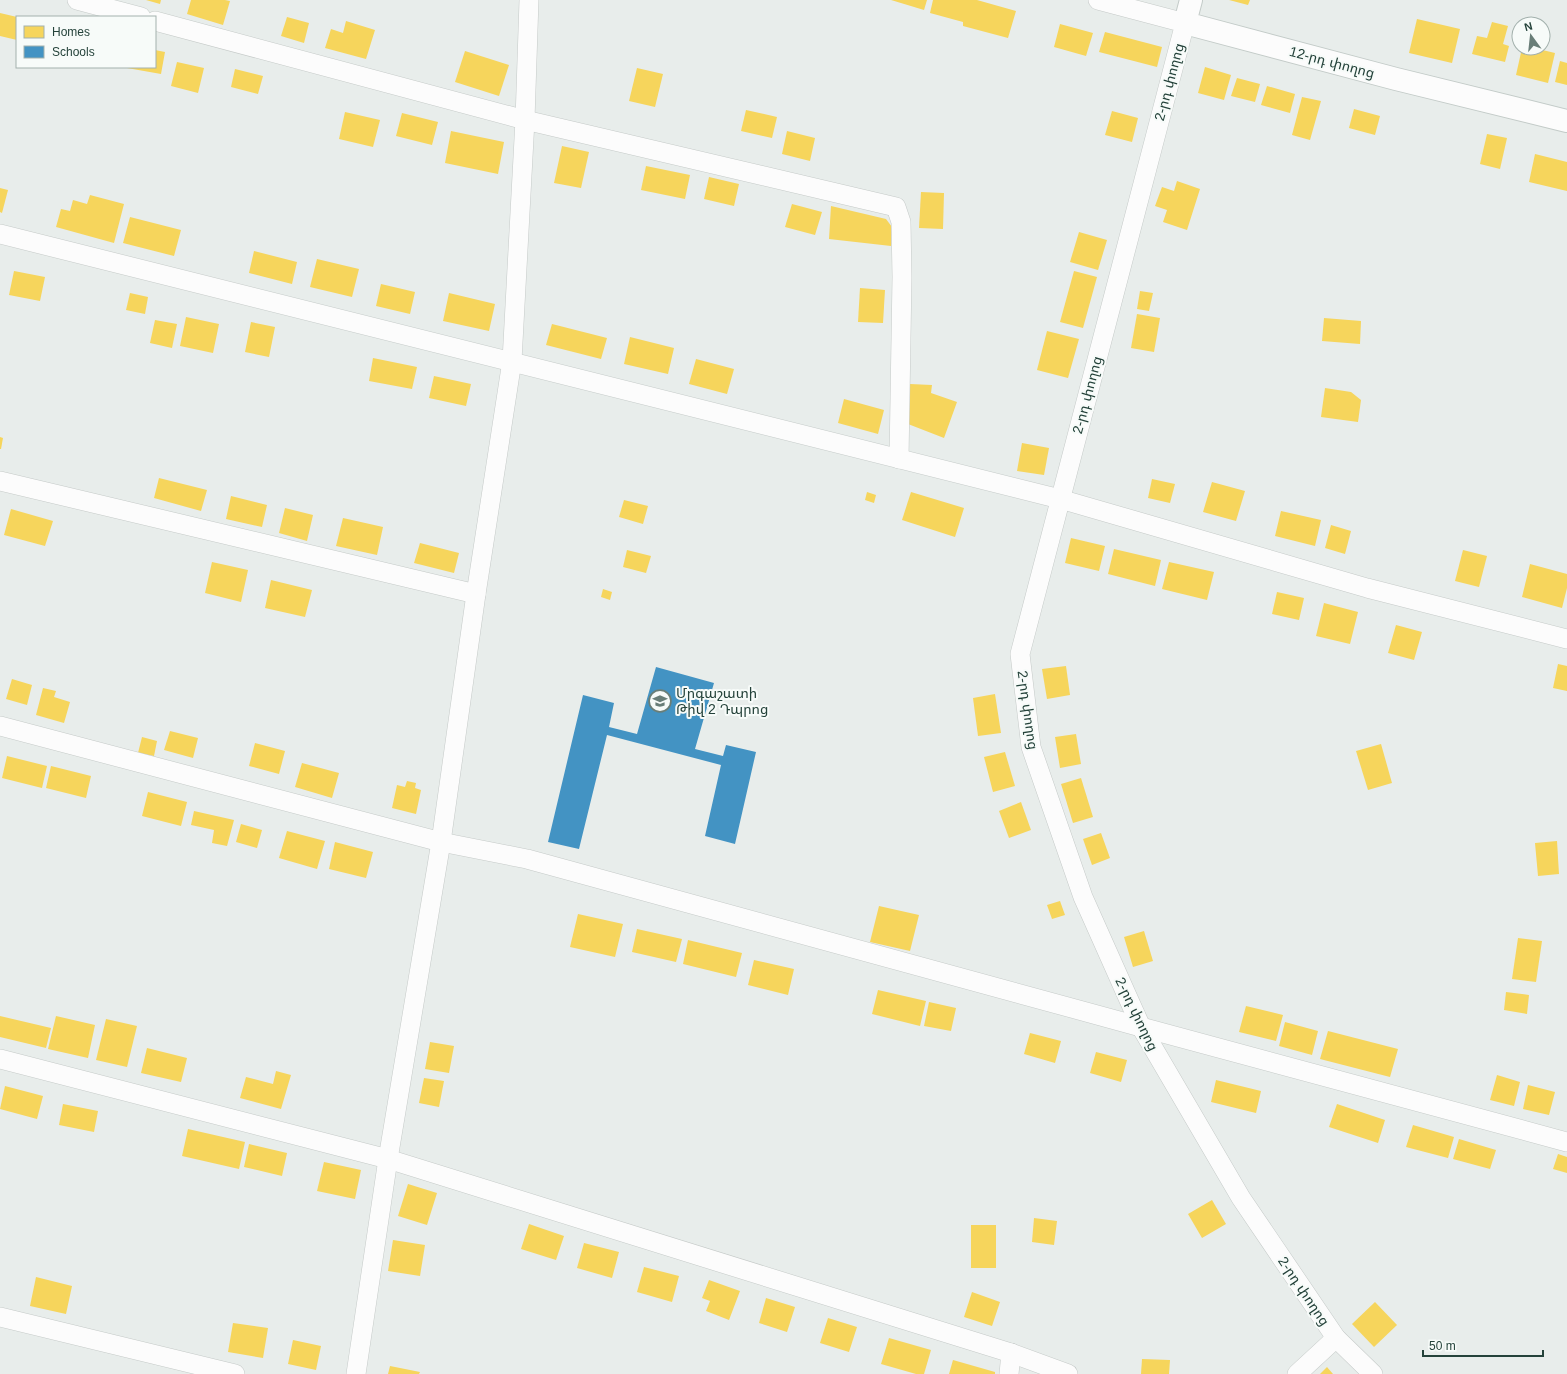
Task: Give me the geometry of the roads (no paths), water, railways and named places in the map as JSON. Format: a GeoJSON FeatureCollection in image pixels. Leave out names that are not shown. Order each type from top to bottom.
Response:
{"type":"FeatureCollection","features":[{"type":"Feature","properties":{"kind":"street"},"geometry":{"type":"LineString","coordinates":[[77,0],[137,16]]}},
{"type":"Feature","properties":{"kind":"street"},"geometry":{"type":"LineString","coordinates":[[356,1374],[388,1159],[441,842],[476,594],[512,361],[525,120],[529,0]]}},
{"type":"Feature","properties":{"kind":"street","name":"12-րդ փողոց"},"geometry":{"type":"LineString","coordinates":[[1098,0],[1396,79],[1567,121]]}},
{"type":"Feature","properties":{"kind":"street","name":"2-րդ փողոց"},"geometry":{"type":"LineString","coordinates":[[1191,0],[1020,654],[1031,748],[1083,897],[1141,1028],[1241,1198],[1336,1338],[1373,1374]]}},
{"type":"Feature","properties":{"kind":"street"},"geometry":{"type":"LineString","coordinates":[[156,21],[525,120],[896,207],[901,222],[902,270],[899,459]]}},
{"type":"Feature","properties":{"kind":"street"},"geometry":{"type":"LineString","coordinates":[[0,234],[1060,499],[1367,588],[1567,639]]}},
{"type":"Feature","properties":{"kind":"street"},"geometry":{"type":"LineString","coordinates":[[0,481],[476,594]]}},
{"type":"Feature","properties":{"kind":"street"},"geometry":{"type":"LineString","coordinates":[[0,726],[441,842],[527,859],[1141,1028],[1567,1142]]}},
{"type":"Feature","properties":{"kind":"street"},"geometry":{"type":"LineString","coordinates":[[0,1059],[388,1159],[1011,1353],[1068,1374]]}},
{"type":"Feature","properties":{"kind":"street"},"geometry":{"type":"LineString","coordinates":[[0,1317],[235,1374]]}},
{"type":"Feature","properties":{"kind":"street"},"geometry":{"type":"LineString","coordinates":[[1297,1374],[1336,1338]]}},
{"type":"Feature","properties":{"kind":"street"},"geometry":{"type":"LineString","coordinates":[[1009,1374],[1011,1353]]}},
{"type":"Feature","properties":{"kind":"place","name":"Մրգաշատի Թիվ 2 Դպրոց"},"geometry":{"type":"Point","coordinates":[660,701]}}]}
